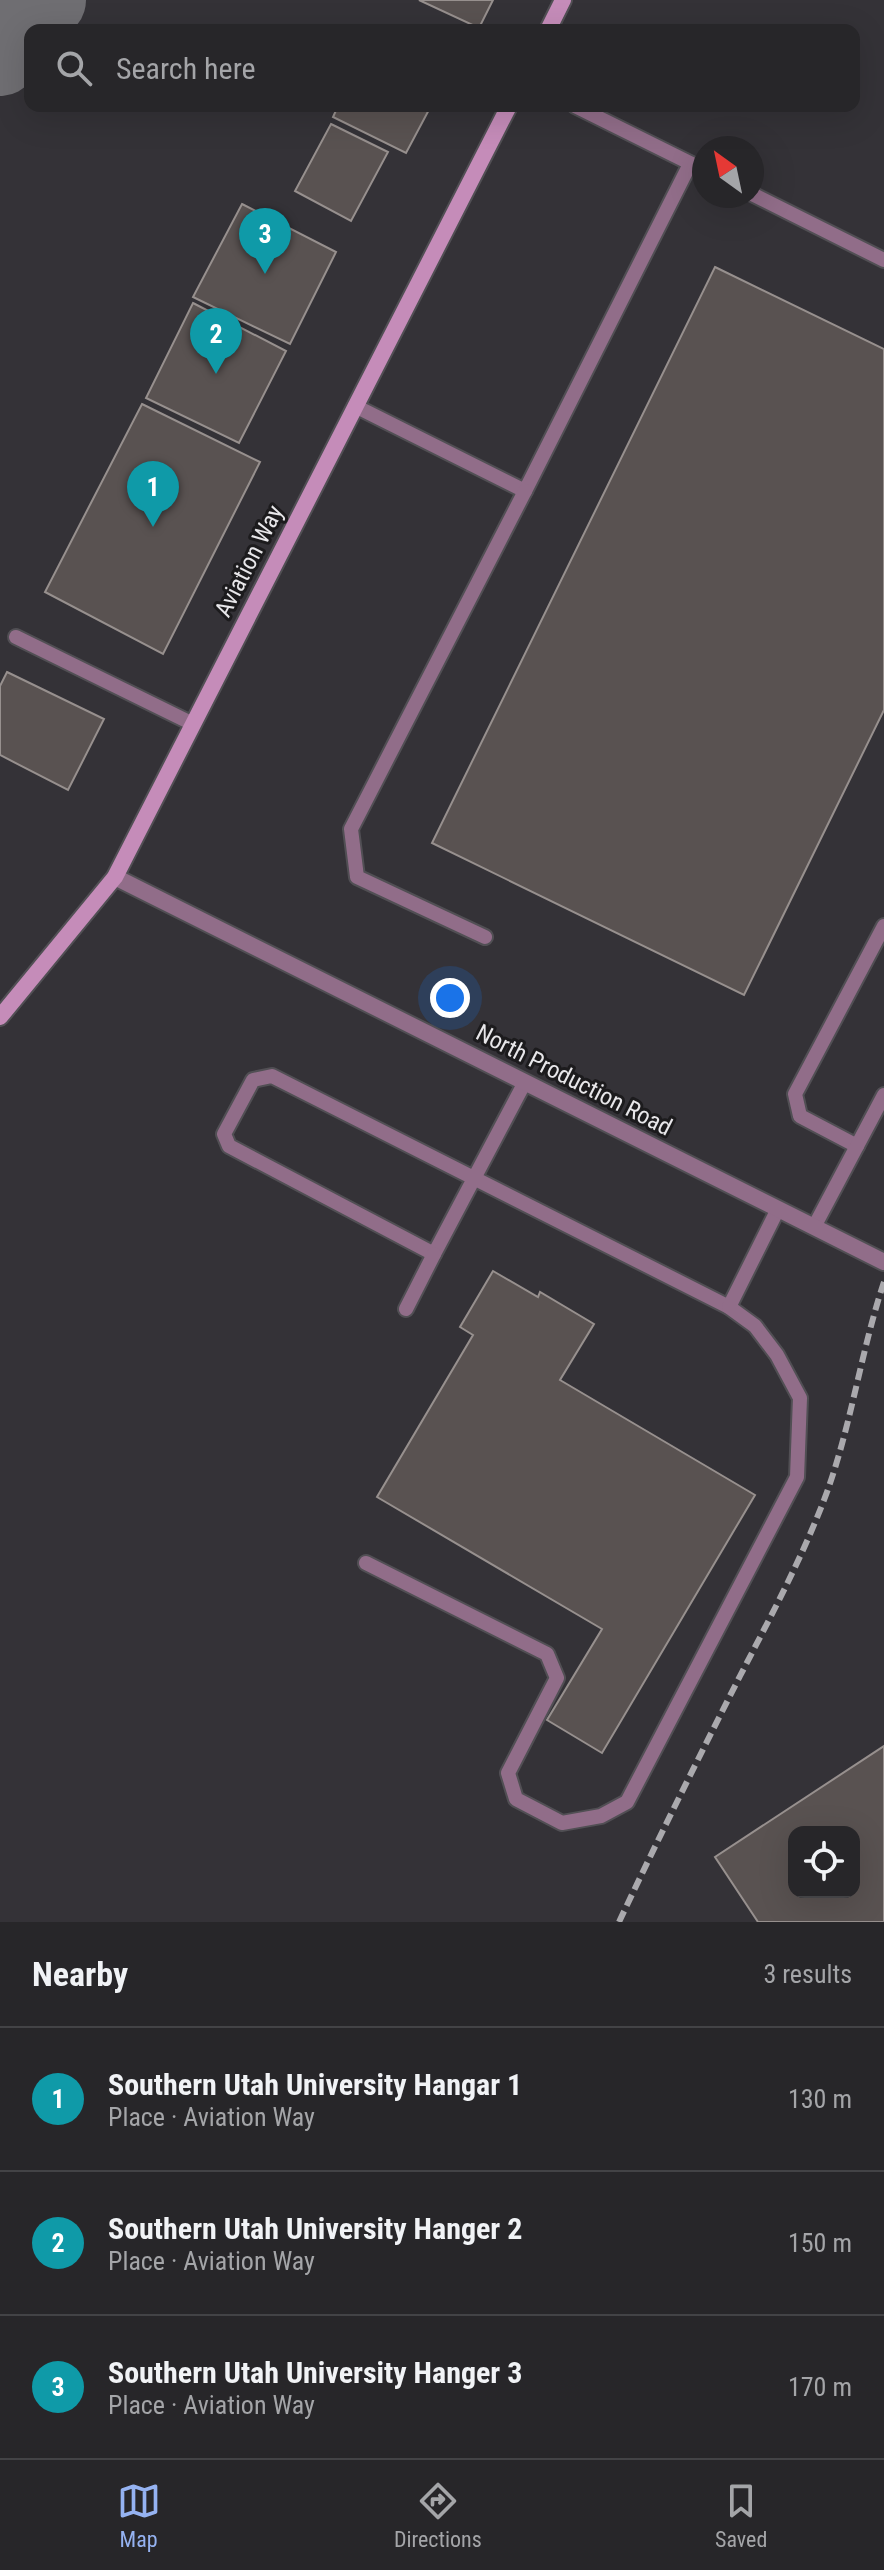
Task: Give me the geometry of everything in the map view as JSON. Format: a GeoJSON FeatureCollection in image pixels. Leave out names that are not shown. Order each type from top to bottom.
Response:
{"type":"FeatureCollection","features":[{"type":"Feature","properties":{"kind":"main road"},"geometry":{"type":"LineString","coordinates":[[551,24],[563,0]]}},
{"type":"Feature","properties":{"kind":"main road","name":"Aviation Way"},"geometry":{"type":"LineString","coordinates":[[0,1017],[115,877],[506,112]]}},
{"type":"Feature","properties":{"kind":"street","name":"North Production Road"},"geometry":{"type":"LineString","coordinates":[[115,877],[884,1262]]}},
{"type":"Feature","properties":{"kind":"lane"},"geometry":{"type":"LineString","coordinates":[[587,112],[692,164]]}},
{"type":"Feature","properties":{"kind":"lane"},"geometry":{"type":"LineString","coordinates":[[485,937],[357,877],[351,829],[692,176]]}},
{"type":"Feature","properties":{"kind":"lane"},"geometry":{"type":"LineString","coordinates":[[764,200],[884,260]]}},
{"type":"Feature","properties":{"kind":"lane"},"geometry":{"type":"LineString","coordinates":[[355,406],[525,491]]}},
{"type":"Feature","properties":{"kind":"lane"},"geometry":{"type":"LineString","coordinates":[[16,637],[193,724]]}},
{"type":"Feature","properties":{"kind":"lane"},"geometry":{"type":"LineString","coordinates":[[857,1146],[800,1116],[795,1094],[884,926]]}},
{"type":"Feature","properties":{"kind":"lane"},"geometry":{"type":"LineString","coordinates":[[366,1563],[547,1654],[557,1678],[508,1773],[516,1799],[562,1823],[601,1816],[627,1802],[797,1477],[800,1398],[777,1355],[755,1326],[729,1307],[272,1076],[253,1080],[224,1134],[229,1146],[434,1254]]}},
{"type":"Feature","properties":{"kind":"lane"},"geometry":{"type":"LineString","coordinates":[[406,1309],[525,1082]]}},
{"type":"Feature","properties":{"kind":"lane"},"geometry":{"type":"LineString","coordinates":[[814,1227],[884,1095]]}},
{"type":"Feature","properties":{"kind":"lane"},"geometry":{"type":"LineString","coordinates":[[729,1307],[778,1209]]}},
{"type":"Feature","properties":{"kind":"building"},"geometry":{"type":"Polygon","coordinates":[[[419,0],[493,0],[481,24],[470,24],[419,0]]]}},
{"type":"Feature","properties":{"kind":"building"},"geometry":{"type":"Polygon","coordinates":[[[335,112],[428,112],[406,153],[333,117],[335,112]]]}},
{"type":"Feature","properties":{"kind":"building"},"geometry":{"type":"Polygon","coordinates":[[[331,124],[388,152],[351,221],[295,191],[331,124]]]}},
{"type":"Feature","properties":{"kind":"building"},"geometry":{"type":"Polygon","coordinates":[[[242,204],[336,252],[290,344],[193,297],[242,204]]]}},
{"type":"Feature","properties":{"kind":"building"},"geometry":{"type":"Polygon","coordinates":[[[715,267],[884,349],[884,710],[744,995],[432,843],[715,267]]]}},
{"type":"Feature","properties":{"kind":"building"},"geometry":{"type":"Polygon","coordinates":[[[193,303],[286,351],[239,443],[146,398],[193,303]]]}},
{"type":"Feature","properties":{"kind":"building"},"geometry":{"type":"Polygon","coordinates":[[[142,404],[260,462],[163,654],[45,592],[142,404]]]}},
{"type":"Feature","properties":{"kind":"building"},"geometry":{"type":"Polygon","coordinates":[[[7,672],[104,719],[68,790],[0,755],[0,686],[7,672]]]}},
{"type":"Feature","properties":{"kind":"building"},"geometry":{"type":"Polygon","coordinates":[[[493,1271],[538,1297],[540,1292],[594,1324],[560,1380],[755,1495],[602,1753],[547,1720],[602,1629],[377,1497],[473,1335],[460,1327],[493,1271]]]}},
{"type":"Feature","properties":{"kind":"building"},"geometry":{"type":"Polygon","coordinates":[[[884,1746],[884,1922],[758,1922],[715,1857],[884,1746]]]}},
{"type":"Feature","properties":{"kind":"taxiway"},"geometry":{"type":"LineString","coordinates":[[27,24],[47,0]]}},
{"type":"Feature","properties":{"kind":"taxiway"},"geometry":{"type":"LineString","coordinates":[[0,57],[24,28]]}},
{"type":"Feature","properties":{"kind":"railway"},"geometry":{"type":"LineString","coordinates":[[619,1922],[785,1589],[815,1522],[841,1446],[884,1282]]}},
{"type":"Feature","properties":{"kind":"place","name":"Southern Utah University Hanger 3"},"geometry":{"type":"Point","coordinates":[265,274]}},
{"type":"Feature","properties":{"kind":"place","name":"Southern Utah University Hanger 2"},"geometry":{"type":"Point","coordinates":[216,374]}},
{"type":"Feature","properties":{"kind":"place","name":"Southern Utah University Hangar 1"},"geometry":{"type":"Point","coordinates":[153,527]}}]}
